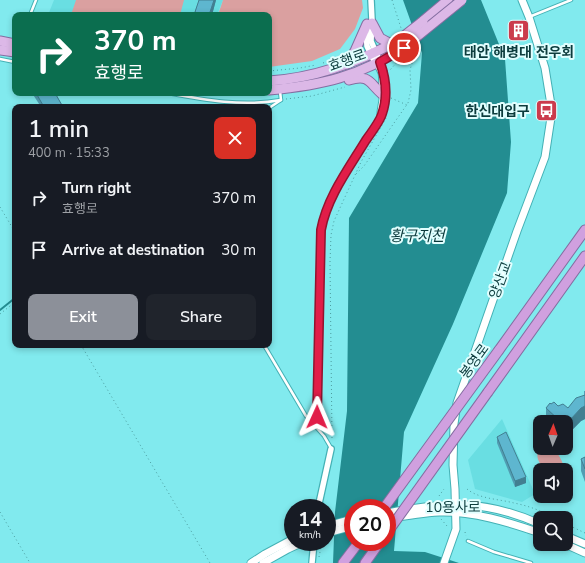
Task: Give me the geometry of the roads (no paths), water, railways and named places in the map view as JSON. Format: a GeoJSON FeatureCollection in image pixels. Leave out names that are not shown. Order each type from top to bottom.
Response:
{"type":"FeatureCollection","features":[{"type":"Feature","properties":{"kind":"highway","name":"봉영로"},"geometry":{"type":"LineString","coordinates":[[391,499],[585,230]]}},
{"type":"Feature","properties":{"kind":"highway","name":"봉영로"},"geometry":{"type":"LineString","coordinates":[[396,520],[585,256]]}},
{"type":"Feature","properties":{"kind":"highway"},"geometry":{"type":"LineString","coordinates":[[343,563],[352,551]]}},
{"type":"Feature","properties":{"kind":"highway"},"geometry":{"type":"LineString","coordinates":[[365,563],[374,551]]}},
{"type":"Feature","properties":{"kind":"main road"},"geometry":{"type":"LineString","coordinates":[[370,21],[380,38],[402,45],[448,0]]}},
{"type":"Feature","properties":{"kind":"main road","name":"효행로"},"geometry":{"type":"LineString","coordinates":[[272,90],[319,84],[338,79],[378,63],[462,0]]}},
{"type":"Feature","properties":{"kind":"main road"},"geometry":{"type":"LineString","coordinates":[[319,84],[324,78],[344,71],[344,65],[355,51],[370,21]]}},
{"type":"Feature","properties":{"kind":"main road"},"geometry":{"type":"LineString","coordinates":[[0,41],[12,43]]}},
{"type":"Feature","properties":{"kind":"main road","name":"효행로"},"geometry":{"type":"LineString","coordinates":[[272,81],[302,77],[344,65],[373,53],[402,45]]}},
{"type":"Feature","properties":{"kind":"main road"},"geometry":{"type":"LineString","coordinates":[[0,50],[12,52]]}},
{"type":"Feature","properties":{"kind":"main road"},"geometry":{"type":"LineString","coordinates":[[338,79],[366,78],[382,94]]}},
{"type":"Feature","properties":{"kind":"street"},"geometry":{"type":"LineString","coordinates":[[371,0],[370,36],[373,53],[378,63]]}},
{"type":"Feature","properties":{"kind":"street","name":"양산교"},"geometry":{"type":"LineString","coordinates":[[444,563],[456,529],[453,465],[454,424],[457,403],[517,231],[545,157],[552,111],[545,68],[522,0]]}},
{"type":"Feature","properties":{"kind":"street"},"geometry":{"type":"LineString","coordinates":[[320,499],[331,449]]}},
{"type":"Feature","properties":{"kind":"street","name":"10용사로"},"geometry":{"type":"LineString","coordinates":[[396,517],[456,504],[492,508],[533,521]]}},
{"type":"Feature","properties":{"kind":"street"},"geometry":{"type":"LineString","coordinates":[[490,518],[487,512],[492,508]]}},
{"type":"Feature","properties":{"kind":"street","name":"10용사로"},"geometry":{"type":"LineString","coordinates":[[396,511],[433,509],[490,518],[533,531]]}},
{"type":"Feature","properties":{"kind":"street"},"geometry":{"type":"LineString","coordinates":[[573,539],[585,544]]}},
{"type":"Feature","properties":{"kind":"street"},"geometry":{"type":"LineString","coordinates":[[251,563],[284,544]]}},
{"type":"Feature","properties":{"kind":"street"},"geometry":{"type":"LineString","coordinates":[[573,548],[585,553]]}},
{"type":"Feature","properties":{"kind":"street"},"geometry":{"type":"LineString","coordinates":[[263,563],[284,551]]}},
{"type":"Feature","properties":{"kind":"street"},"geometry":{"type":"LineString","coordinates":[[312,563],[313,551]]}},
{"type":"Feature","properties":{"kind":"lane"},"geometry":{"type":"LineString","coordinates":[[31,12],[36,0]]}},
{"type":"Feature","properties":{"kind":"lane"},"geometry":{"type":"LineString","coordinates":[[529,17],[571,0]]}},
{"type":"Feature","properties":{"kind":"lane"},"geometry":{"type":"LineString","coordinates":[[0,59],[12,61]]}},
{"type":"Feature","properties":{"kind":"lane"},"geometry":{"type":"LineString","coordinates":[[378,63],[382,94],[378,116],[379,119]]}},
{"type":"Feature","properties":{"kind":"lane"},"geometry":{"type":"LineString","coordinates":[[317,417],[321,230],[323,220],[342,179],[382,114],[386,96],[385,77],[378,63]]}},
{"type":"Feature","properties":{"kind":"lane"},"geometry":{"type":"LineString","coordinates":[[280,89],[281,100]]}},
{"type":"Feature","properties":{"kind":"lane"},"geometry":{"type":"LineString","coordinates":[[184,96],[217,102],[264,102],[281,100]]}},
{"type":"Feature","properties":{"kind":"lane"},"geometry":{"type":"LineString","coordinates":[[272,106],[281,100]]}},
{"type":"Feature","properties":{"kind":"lane"},"geometry":{"type":"LineString","coordinates":[[266,348],[306,416],[324,436],[331,449]]}},
{"type":"Feature","properties":{"kind":"lane"},"geometry":{"type":"LineString","coordinates":[[468,541],[494,552],[531,563]]}},
{"type":"Feature","properties":{"kind":"water","name":"황구지천"},"geometry":{"type":"Polygon","coordinates":[[[403,0],[481,0],[505,59],[511,142],[507,193],[453,324],[404,432],[396,527],[396,499],[344,499],[344,551],[425,552],[459,563],[333,563],[333,551],[336,551],[336,504],[347,411],[349,218],[418,103],[422,53],[403,0]]]}},
{"type":"Feature","properties":{"kind":"waterway"},"geometry":{"type":"LineString","coordinates":[[0,310],[12,300]]}},
{"type":"Feature","properties":{"kind":"place","name":"태안 해병대 전우회"},"geometry":{"type":"Point","coordinates":[519,30]}},
{"type":"Feature","properties":{"kind":"place","name":"한신대입구"},"geometry":{"type":"Point","coordinates":[546,111]}}]}
